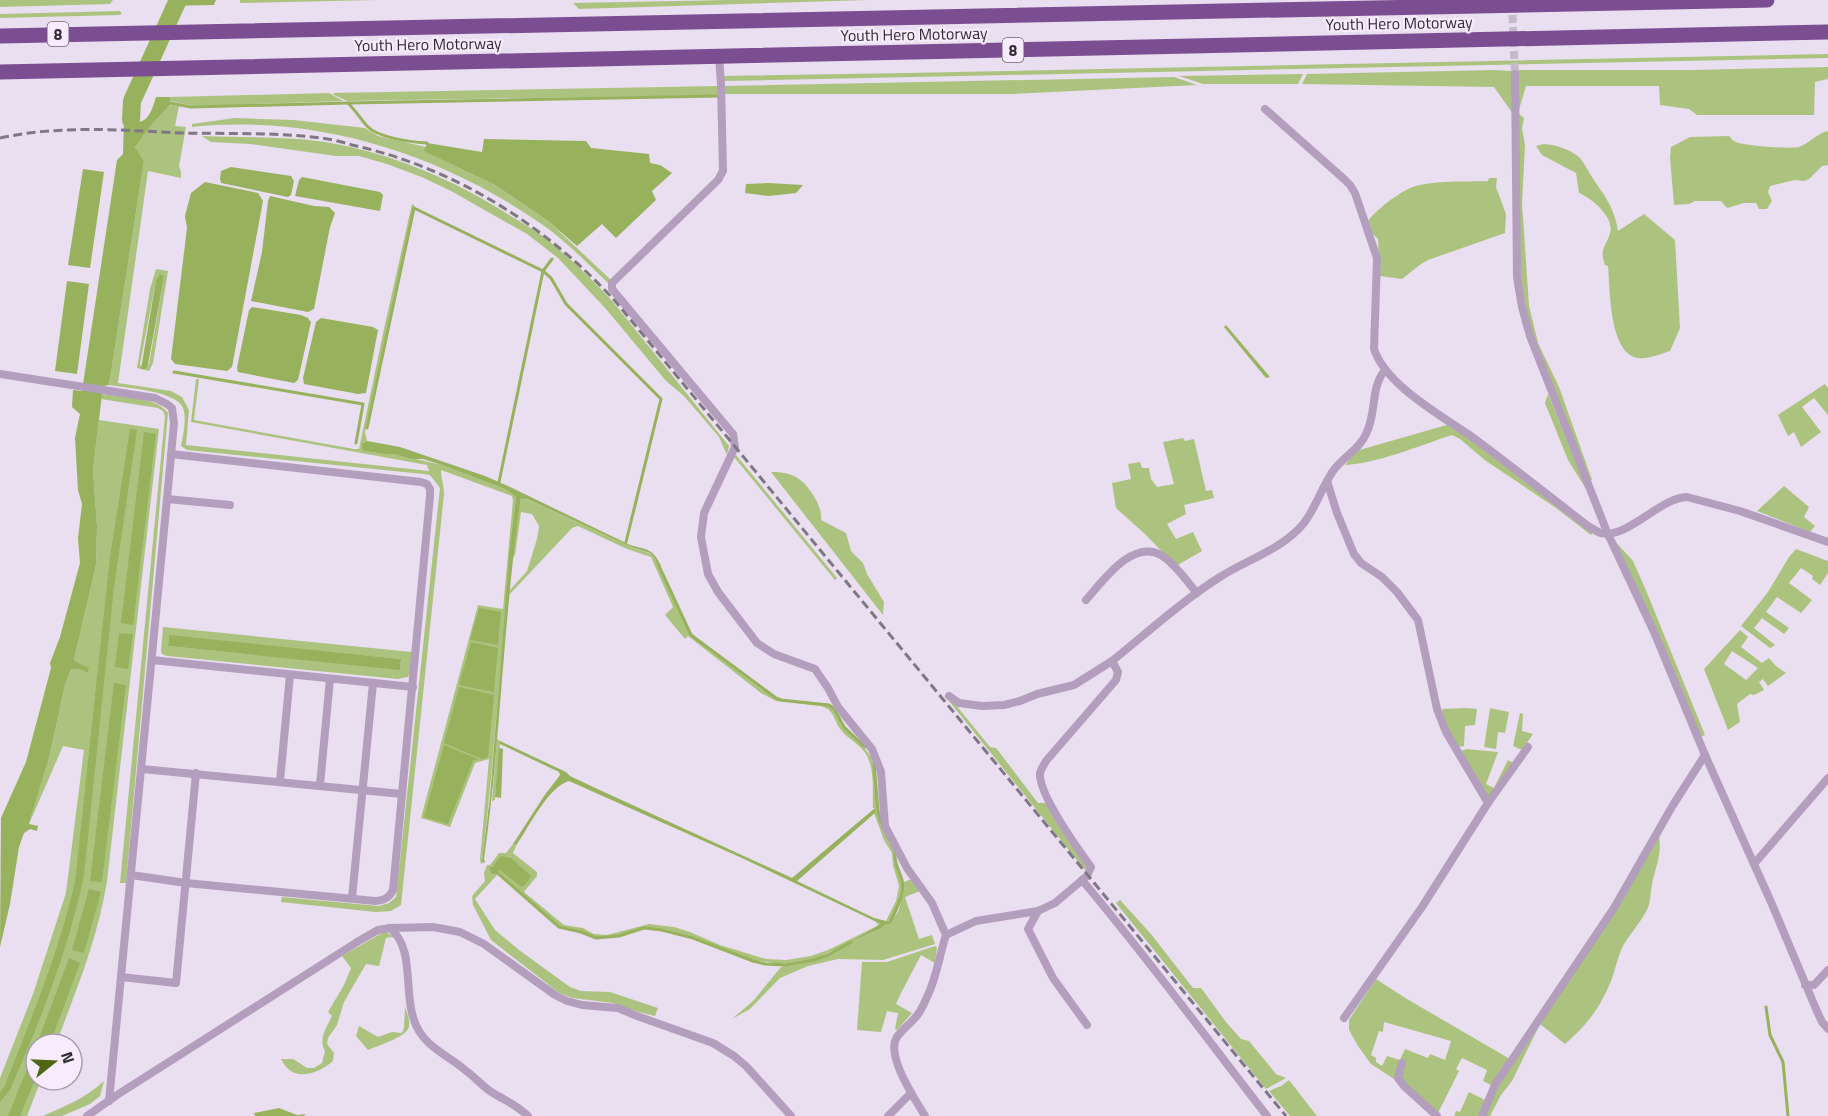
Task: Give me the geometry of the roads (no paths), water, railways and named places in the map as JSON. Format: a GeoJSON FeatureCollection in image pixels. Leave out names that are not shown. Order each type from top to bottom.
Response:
{"type":"FeatureCollection","features":[{"type":"Feature","properties":{"kind":"highway","name":"Youth Hero Motorway"},"geometry":{"type":"LineString","coordinates":[[0,36],[1767,0]]}},
{"type":"Feature","properties":{"kind":"highway","name":"Youth Hero Motorway"},"geometry":{"type":"LineString","coordinates":[[0,72],[1828,32]]}},
{"type":"Feature","properties":{"kind":"street"},"geometry":{"type":"LineString","coordinates":[[719,56],[723,171],[717,180],[612,283],[612,289],[734,434],[735,447],[704,513],[701,537],[708,574],[718,592],[757,643],[774,654],[815,669],[838,707],[872,749],[881,772],[885,826],[907,868],[932,903],[946,935],[938,970],[928,995],[918,1014],[894,1042],[896,1058],[911,1093],[925,1116]]}},
{"type":"Feature","properties":{"kind":"street"},"geometry":{"type":"LineString","coordinates":[[1515,74],[1517,277],[1530,336],[1606,532],[1654,632],[1805,985],[1822,1022],[1828,1029]]}},
{"type":"Feature","properties":{"kind":"street"},"geometry":{"type":"LineString","coordinates":[[1265,109],[1344,179],[1355,193],[1377,258],[1374,349],[1385,369],[1408,393],[1475,440],[1588,526],[1601,533],[1625,529],[1670,501],[1687,497],[1740,511],[1828,542]]}},
{"type":"Feature","properties":{"kind":"street"},"geometry":{"type":"LineString","coordinates":[[949,696],[959,702],[982,706],[1004,705],[1074,685],[1112,661],[1197,592],[1295,533],[1306,519],[1335,468],[1354,451],[1366,436],[1371,423],[1378,379],[1385,369]]}},
{"type":"Feature","properties":{"kind":"street"},"geometry":{"type":"LineString","coordinates":[[0,374],[155,398],[172,408],[174,416],[109,1101]]}},
{"type":"Feature","properties":{"kind":"street"},"geometry":{"type":"LineString","coordinates":[[131,875],[186,883],[352,898],[383,900],[390,897],[393,890],[413,687],[430,496],[428,484],[171,454]]}},
{"type":"Feature","properties":{"kind":"street"},"geometry":{"type":"LineString","coordinates":[[1327,481],[1354,554],[1360,563],[1382,577],[1397,592],[1418,620],[1437,709],[1446,732],[1488,803]]}},
{"type":"Feature","properties":{"kind":"street"},"geometry":{"type":"LineString","coordinates":[[167,499],[230,504]]}},
{"type":"Feature","properties":{"kind":"street"},"geometry":{"type":"LineString","coordinates":[[1086,600],[1131,554],[1146,550],[1160,555],[1170,563],[1197,592]]}},
{"type":"Feature","properties":{"kind":"street"},"geometry":{"type":"LineString","coordinates":[[152,660],[413,687]]}},
{"type":"Feature","properties":{"kind":"street"},"geometry":{"type":"LineString","coordinates":[[946,935],[976,921],[1038,911],[1054,903],[1087,876],[1091,867],[1070,838],[1042,787],[1040,772],[1046,761],[1116,681],[1118,672],[1112,661]]}},
{"type":"Feature","properties":{"kind":"street"},"geometry":{"type":"LineString","coordinates":[[280,782],[290,675]]}},
{"type":"Feature","properties":{"kind":"street"},"geometry":{"type":"LineString","coordinates":[[320,785],[330,679]]}},
{"type":"Feature","properties":{"kind":"street"},"geometry":{"type":"LineString","coordinates":[[352,898],[373,683]]}},
{"type":"Feature","properties":{"kind":"street"},"geometry":{"type":"LineString","coordinates":[[1344,1018],[1422,907],[1488,803],[1528,747]]}},
{"type":"Feature","properties":{"kind":"street"},"geometry":{"type":"LineString","coordinates":[[1482,1116],[1495,1084],[1614,908],[1673,805],[1705,755]]}},
{"type":"Feature","properties":{"kind":"street"},"geometry":{"type":"LineString","coordinates":[[142,769],[402,794]]}},
{"type":"Feature","properties":{"kind":"street"},"geometry":{"type":"LineString","coordinates":[[121,976],[176,983],[196,773]]}},
{"type":"Feature","properties":{"kind":"street"},"geometry":{"type":"LineString","coordinates":[[1754,864],[1828,778]]}},
{"type":"Feature","properties":{"kind":"street"},"geometry":{"type":"LineString","coordinates":[[1082,880],[1173,992],[1267,1116]]}},
{"type":"Feature","properties":{"kind":"street"},"geometry":{"type":"LineString","coordinates":[[1038,911],[1028,928],[1053,978],[1087,1025]]}},
{"type":"Feature","properties":{"kind":"street"},"geometry":{"type":"LineString","coordinates":[[87,1116],[378,930],[433,927],[460,932],[484,944],[555,995],[567,1001],[618,1008],[713,1043],[746,1066],[791,1116]]}},
{"type":"Feature","properties":{"kind":"street"},"geometry":{"type":"LineString","coordinates":[[390,928],[398,934],[403,945],[408,998],[415,1023],[425,1040],[488,1090],[513,1103],[528,1116]]}},
{"type":"Feature","properties":{"kind":"street"},"geometry":{"type":"LineString","coordinates":[[1805,985],[1814,985],[1828,970]]}},
{"type":"Feature","properties":{"kind":"street"},"geometry":{"type":"LineString","coordinates":[[1402,1063],[1398,1078],[1437,1116]]}},
{"type":"Feature","properties":{"kind":"street"},"geometry":{"type":"LineString","coordinates":[[888,1116],[911,1093]]}},
{"type":"Feature","properties":{"kind":"waterway"},"geometry":{"type":"LineString","coordinates":[[131,120],[132,101],[178,0]]}},
{"type":"Feature","properties":{"kind":"waterway"},"geometry":{"type":"LineString","coordinates":[[170,103],[191,107],[718,96]]}},
{"type":"Feature","properties":{"kind":"waterway"},"geometry":{"type":"LineString","coordinates":[[348,103],[367,126],[379,134],[427,143]]}},
{"type":"Feature","properties":{"kind":"waterway"},"geometry":{"type":"LineString","coordinates":[[367,428],[414,208],[543,271],[551,278],[566,304],[661,399],[626,542]]}},
{"type":"Feature","properties":{"kind":"waterway"},"geometry":{"type":"LineString","coordinates":[[499,482],[543,271],[552,259]]}},
{"type":"Feature","properties":{"kind":"waterway"},"geometry":{"type":"LineString","coordinates":[[174,372],[363,404],[356,443]]}},
{"type":"Feature","properties":{"kind":"waterway"},"geometry":{"type":"LineString","coordinates":[[659,566],[691,635],[776,698],[829,705],[834,709],[844,727],[865,747]]}},
{"type":"Feature","properties":{"kind":"waterway"},"geometry":{"type":"LineString","coordinates":[[874,763],[881,822]]}},
{"type":"Feature","properties":{"kind":"waterway"},"geometry":{"type":"LineString","coordinates":[[890,922],[903,885],[896,864],[895,852]]}},
{"type":"Feature","properties":{"kind":"waterway"},"geometry":{"type":"LineString","coordinates":[[501,876],[559,927],[596,938],[619,936],[644,928],[662,930],[693,938],[753,961],[785,965],[814,960],[851,942]]}},
{"type":"Feature","properties":{"kind":"waterway"},"geometry":{"type":"LineString","coordinates":[[1766,1007],[1770,1035],[1783,1062],[1788,1116]]}},
{"type":"Feature","properties":{"kind":"tunnel"},"geometry":{"type":"LineString","coordinates":[[1512,3],[1515,74]]}},
{"type":"Feature","properties":{"kind":"railway"},"geometry":{"type":"LineString","coordinates":[[0,138],[45,131],[90,130],[268,134],[329,139],[389,155],[426,168],[496,203],[528,224],[589,274],[616,302],[1286,1116]]}}]}
